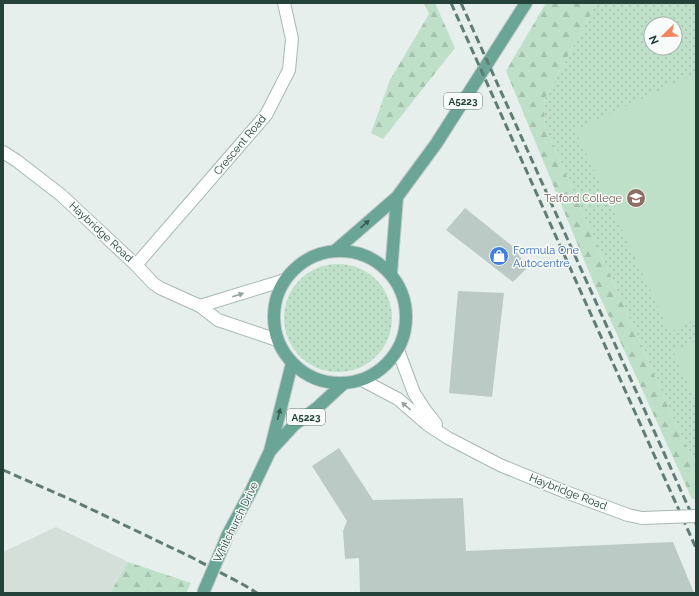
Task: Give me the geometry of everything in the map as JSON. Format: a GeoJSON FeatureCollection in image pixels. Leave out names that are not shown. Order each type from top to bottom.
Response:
{"type":"FeatureCollection","features":[{"type":"Feature","properties":{"kind":"main road","name":"A5223"},"geometry":{"type":"LineString","coordinates":[[336,250],[398,197],[436,144],[526,3]]}},
{"type":"Feature","properties":{"kind":"main road"},"geometry":{"type":"LineString","coordinates":[[391,274],[398,197]]}},
{"type":"Feature","properties":{"kind":"main road"},"geometry":{"type":"LineString","coordinates":[[336,250],[356,252],[375,260],[391,274],[404,299],[406,328],[398,350],[384,368],[362,380],[343,384],[315,379],[292,363],[277,340],[274,319],[276,298],[285,280],[298,265],[318,254],[336,250]]}},
{"type":"Feature","properties":{"kind":"main road","name":"Whitchurch Drive"},"geometry":{"type":"LineString","coordinates":[[203,593],[227,536],[270,452],[292,363]]}},
{"type":"Feature","properties":{"kind":"main road","name":"Whitchurch Drive"},"geometry":{"type":"LineString","coordinates":[[270,452],[294,425],[318,407],[343,384]]}},
{"type":"Feature","properties":{"kind":"street","name":"Crescent Road"},"geometry":{"type":"LineString","coordinates":[[136,265],[266,115],[289,70],[292,39],[284,3]]}},
{"type":"Feature","properties":{"kind":"street","name":"Haybridge Road"},"geometry":{"type":"LineString","coordinates":[[3,152],[18,161],[61,195],[136,265],[154,284],[200,306],[218,320],[277,340]]}},
{"type":"Feature","properties":{"kind":"street"},"geometry":{"type":"LineString","coordinates":[[200,306],[285,280]]}},
{"type":"Feature","properties":{"kind":"street"},"geometry":{"type":"LineString","coordinates":[[398,350],[414,393],[424,410],[448,438]]}},
{"type":"Feature","properties":{"kind":"street","name":"Haybridge Road"},"geometry":{"type":"LineString","coordinates":[[362,380],[398,399],[428,425],[448,438],[500,465],[533,479],[628,515],[642,518],[696,516]]}},
{"type":"Feature","properties":{"kind":"shaded area"},"geometry":{"type":"Polygon","coordinates":[[[56,527],[128,562],[110,593],[3,593],[3,552],[56,527]]]}},
{"type":"Feature","properties":{"kind":"green space"},"geometry":{"type":"Polygon","coordinates":[[[424,3],[435,3],[455,48],[383,139],[371,133],[390,80],[429,14],[424,3]]]}},
{"type":"Feature","properties":{"kind":"green space"},"geometry":{"type":"Polygon","coordinates":[[[546,3],[597,3],[544,100],[545,127],[680,433],[696,464],[696,499],[692,499],[594,284],[506,71],[546,3]]]}},
{"type":"Feature","properties":{"kind":"green space","name":"Telford College"},"geometry":{"type":"Polygon","coordinates":[[[597,3],[696,3],[696,464],[680,433],[545,127],[544,100],[597,3]]]}},
{"type":"Feature","properties":{"kind":"green space"},"geometry":{"type":"Polygon","coordinates":[[[696,73],[696,319],[670,332],[575,130],[696,73]]]}},
{"type":"Feature","properties":{"kind":"green space"},"geometry":{"type":"Polygon","coordinates":[[[338,264],[359,268],[376,280],[388,297],[392,318],[388,339],[376,356],[359,368],[338,372],[317,368],[300,356],[288,339],[284,318],[288,297],[300,280],[317,268],[338,264]]]}},
{"type":"Feature","properties":{"kind":"green space"},"geometry":{"type":"Polygon","coordinates":[[[696,341],[696,403],[673,351],[696,341]]]}},
{"type":"Feature","properties":{"kind":"green space"},"geometry":{"type":"Polygon","coordinates":[[[128,562],[191,583],[186,593],[110,593],[128,562]]]}},
{"type":"Feature","properties":{"kind":"building","name":"Formula One Autocentre"},"geometry":{"type":"Polygon","coordinates":[[[465,208],[511,245],[528,267],[513,282],[446,230],[465,208]]]}},
{"type":"Feature","properties":{"kind":"building"},"geometry":{"type":"Polygon","coordinates":[[[458,291],[504,293],[492,397],[449,393],[458,291]]]}},
{"type":"Feature","properties":{"kind":"building"},"geometry":{"type":"Polygon","coordinates":[[[339,448],[373,500],[463,498],[466,551],[673,542],[694,593],[360,593],[359,558],[345,559],[343,531],[347,521],[312,466],[339,448]]]}},
{"type":"Feature","properties":{"kind":"railway"},"geometry":{"type":"LineString","coordinates":[[451,3],[696,548]]}},
{"type":"Feature","properties":{"kind":"railway"},"geometry":{"type":"LineString","coordinates":[[461,3],[696,524]]}},
{"type":"Feature","properties":{"kind":"railway"},"geometry":{"type":"LineString","coordinates":[[3,470],[74,501],[193,558],[257,593]]}},
{"type":"Feature","properties":{"kind":"place","name":"Telford College"},"geometry":{"type":"Point","coordinates":[636,198]}},
{"type":"Feature","properties":{"kind":"place","name":"Formula One Autocentre"},"geometry":{"type":"Point","coordinates":[499,256]}}]}
